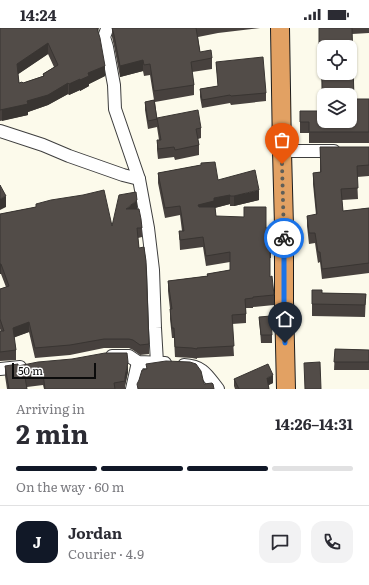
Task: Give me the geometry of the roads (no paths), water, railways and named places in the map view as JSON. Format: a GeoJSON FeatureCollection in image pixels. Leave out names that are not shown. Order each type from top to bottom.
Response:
{"type":"FeatureCollection","features":[{"type":"Feature","properties":{"kind":"highway"},"geometry":{"type":"LineString","coordinates":[[280,28],[286,389]]}},
{"type":"Feature","properties":{"kind":"street"},"geometry":{"type":"LineString","coordinates":[[107,28],[104,37],[114,85],[115,109],[139,179],[148,228],[153,270],[157,363]]}},
{"type":"Feature","properties":{"kind":"street"},"geometry":{"type":"LineString","coordinates":[[0,131],[43,145],[123,175],[139,179]]}},
{"type":"Feature","properties":{"kind":"street"},"geometry":{"type":"LineString","coordinates":[[282,151],[345,150]]}},
{"type":"Feature","properties":{"kind":"street"},"geometry":{"type":"LineString","coordinates":[[98,358],[104,356],[129,356],[138,362],[192,365],[200,368],[218,389]]}},
{"type":"Feature","properties":{"kind":"street"},"geometry":{"type":"LineString","coordinates":[[132,389],[138,362]]}},
{"type":"Feature","properties":{"kind":"street"},"geometry":{"type":"LineString","coordinates":[[0,369],[34,366]]}}]}
